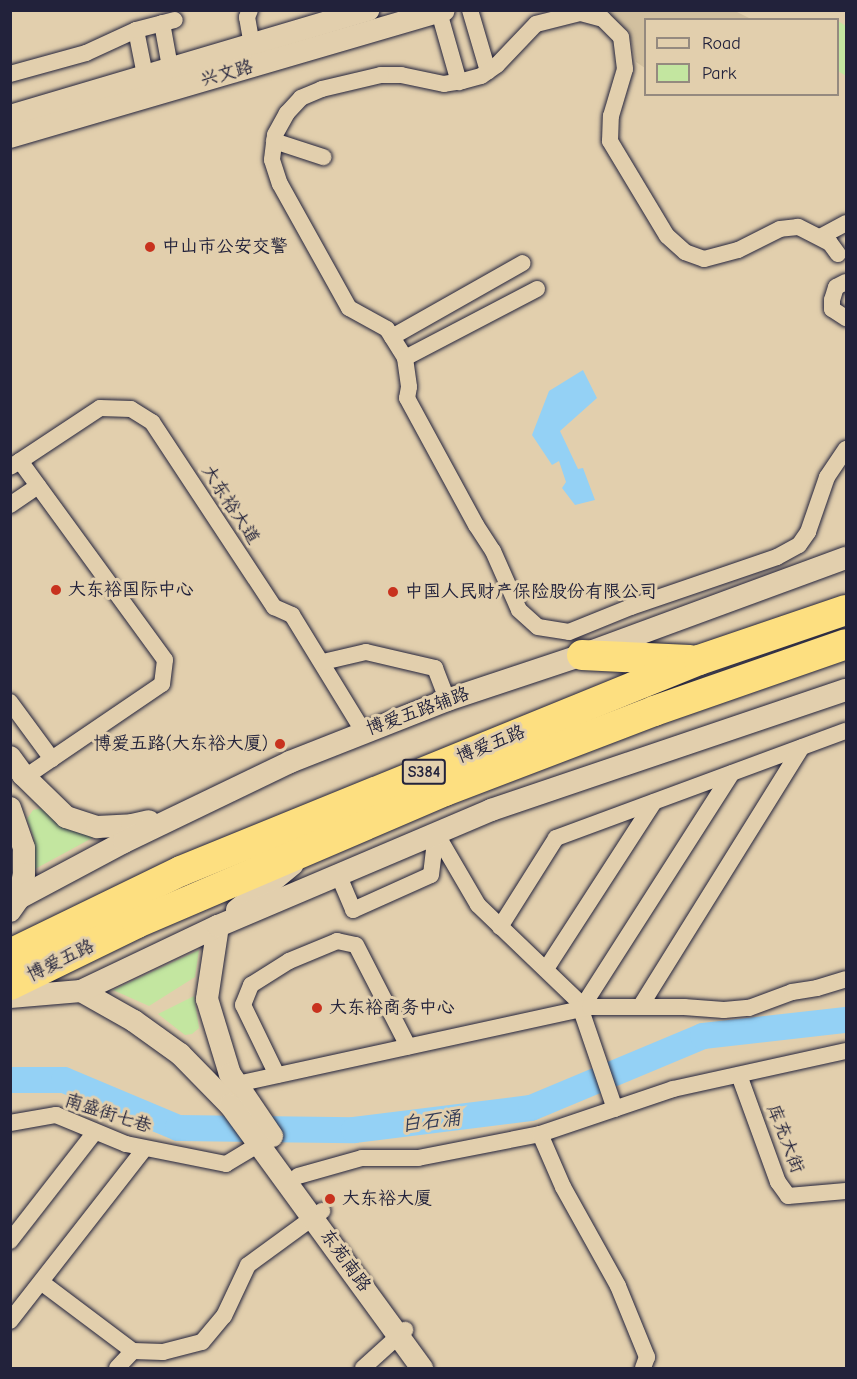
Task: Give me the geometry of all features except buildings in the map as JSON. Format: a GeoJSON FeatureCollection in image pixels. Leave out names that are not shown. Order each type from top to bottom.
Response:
{"type":"FeatureCollection","features":[{"type":"Feature","properties":{"kind":"highway","name":"博爱五路"},"geometry":{"type":"LineString","coordinates":[[10,954],[181,872],[699,660],[846,610]]}},
{"type":"Feature","properties":{"kind":"highway","name":"博爱五路"},"geometry":{"type":"LineString","coordinates":[[10,985],[137,922],[445,791],[654,711],[846,644]]}},
{"type":"Feature","properties":{"kind":"highway"},"geometry":{"type":"LineString","coordinates":[[582,655],[699,660]]}},
{"type":"Feature","properties":{"kind":"street"},"geometry":{"type":"LineString","coordinates":[[250,10],[247,17],[252,44]]}},
{"type":"Feature","properties":{"kind":"street","name":"兴文路"},"geometry":{"type":"LineString","coordinates":[[10,116],[369,10]]}},
{"type":"Feature","properties":{"kind":"street"},"geometry":{"type":"LineString","coordinates":[[470,10],[488,71]]}},
{"type":"Feature","properties":{"kind":"street"},"geometry":{"type":"LineString","coordinates":[[442,11],[459,82]]}},
{"type":"Feature","properties":{"kind":"street","name":"兴文路"},"geometry":{"type":"LineString","coordinates":[[10,137],[442,11]]}},
{"type":"Feature","properties":{"kind":"street"},"geometry":{"type":"LineString","coordinates":[[846,318],[832,309],[831,300],[841,285],[842,257],[830,243],[820,237],[798,227],[780,230],[738,250],[704,259],[685,252],[668,236],[610,141],[611,116],[625,69],[624,49],[621,37],[603,19],[579,13],[536,24],[488,71],[459,82],[444,84],[417,78],[381,75],[322,89],[301,98],[294,105],[287,113],[274,141],[272,160],[280,184],[349,308],[387,328],[405,358],[409,387],[407,398],[476,525],[493,550],[519,609],[538,627],[553,632],[569,632],[642,603],[777,557],[799,545],[808,532],[827,477],[846,448]]}},
{"type":"Feature","properties":{"kind":"street"},"geometry":{"type":"LineString","coordinates":[[10,74],[86,53],[136,30],[169,21],[170,68]]}},
{"type":"Feature","properties":{"kind":"street"},"geometry":{"type":"LineString","coordinates":[[136,30],[145,75]]}},
{"type":"Feature","properties":{"kind":"street"},"geometry":{"type":"LineString","coordinates":[[274,141],[323,157]]}},
{"type":"Feature","properties":{"kind":"street"},"geometry":{"type":"LineString","coordinates":[[820,237],[846,223]]}},
{"type":"Feature","properties":{"kind":"street"},"geometry":{"type":"LineString","coordinates":[[392,337],[523,263]]}},
{"type":"Feature","properties":{"kind":"street"},"geometry":{"type":"LineString","coordinates":[[405,358],[537,289]]}},
{"type":"Feature","properties":{"kind":"street","name":"大东裕大道"},"geometry":{"type":"LineString","coordinates":[[15,464],[100,408],[131,409],[152,422],[274,607],[292,615],[363,731]]}},
{"type":"Feature","properties":{"kind":"street"},"geometry":{"type":"LineString","coordinates":[[15,464],[38,486],[165,660],[162,684],[25,777]]}},
{"type":"Feature","properties":{"kind":"street"},"geometry":{"type":"LineString","coordinates":[[10,505],[38,486]]}},
{"type":"Feature","properties":{"kind":"street","name":"博爱五路辅路"},"geometry":{"type":"LineString","coordinates":[[15,905],[185,811],[363,731],[582,655],[846,558]]}},
{"type":"Feature","properties":{"kind":"street"},"geometry":{"type":"LineString","coordinates":[[322,662],[366,652],[435,668],[447,700]]}},
{"type":"Feature","properties":{"kind":"street","name":"博爱五路"},"geometry":{"type":"LineString","coordinates":[[10,997],[81,991],[218,926],[492,810],[846,690]]}},
{"type":"Feature","properties":{"kind":"street"},"geometry":{"type":"LineString","coordinates":[[10,702],[52,759]]}},
{"type":"Feature","properties":{"kind":"street"},"geometry":{"type":"LineString","coordinates":[[501,927],[556,838],[846,731]]}},
{"type":"Feature","properties":{"kind":"street"},"geometry":{"type":"LineString","coordinates":[[640,1007],[802,747]]}},
{"type":"Feature","properties":{"kind":"street"},"geometry":{"type":"LineString","coordinates":[[10,757],[25,777],[66,817],[97,827],[132,825],[185,811]]}},
{"type":"Feature","properties":{"kind":"street"},"geometry":{"type":"LineString","coordinates":[[581,1009],[732,773]]}},
{"type":"Feature","properties":{"kind":"street"},"geometry":{"type":"LineString","coordinates":[[546,969],[654,802]]}},
{"type":"Feature","properties":{"kind":"street"},"geometry":{"type":"LineString","coordinates":[[10,808],[24,848],[24,874],[15,905]]}},
{"type":"Feature","properties":{"kind":"street"},"geometry":{"type":"LineString","coordinates":[[338,874],[353,910],[431,875],[436,833]]}},
{"type":"Feature","properties":{"kind":"street"},"geometry":{"type":"LineString","coordinates":[[436,833],[478,905],[578,1001],[615,1109]]}},
{"type":"Feature","properties":{"kind":"street"},"geometry":{"type":"LineString","coordinates":[[270,1151],[235,1093],[207,999],[218,926],[316,844]]}},
{"type":"Feature","properties":{"kind":"street"},"geometry":{"type":"LineString","coordinates":[[277,1075],[243,1005],[251,985],[288,961],[338,941],[356,945],[408,1046]]}},
{"type":"Feature","properties":{"kind":"street"},"geometry":{"type":"LineString","coordinates":[[235,1093],[277,1075],[581,1009],[640,1007],[724,1010],[749,1008],[792,992],[817,988],[846,979]]}},
{"type":"Feature","properties":{"kind":"street"},"geometry":{"type":"LineString","coordinates":[[81,991],[134,1021],[235,1093]]}},
{"type":"Feature","properties":{"kind":"street"},"geometry":{"type":"LineString","coordinates":[[298,1176],[362,1158],[418,1158],[540,1134],[673,1089],[846,1052]]}},
{"type":"Feature","properties":{"kind":"street","name":"库充大街"},"geometry":{"type":"LineString","coordinates":[[739,1075],[778,1182],[788,1196],[846,1191]]}},
{"type":"Feature","properties":{"kind":"street","name":"南盛街七巷"},"geometry":{"type":"LineString","coordinates":[[10,1123],[56,1115],[126,1144],[226,1164],[270,1151]]}},
{"type":"Feature","properties":{"kind":"street"},"geometry":{"type":"LineString","coordinates":[[10,1241],[95,1132]]}},
{"type":"Feature","properties":{"kind":"street"},"geometry":{"type":"LineString","coordinates":[[540,1134],[563,1187],[618,1286],[647,1357],[644,1368]]}},
{"type":"Feature","properties":{"kind":"street"},"geometry":{"type":"LineString","coordinates":[[10,1321],[145,1148]]}},
{"type":"Feature","properties":{"kind":"street","name":"东苑南路"},"geometry":{"type":"LineString","coordinates":[[270,1151],[298,1176],[318,1214]]}},
{"type":"Feature","properties":{"kind":"street","name":"东苑南路"},"geometry":{"type":"LineString","coordinates":[[270,1151],[318,1214],[402,1333],[422,1368]]}},
{"type":"Feature","properties":{"kind":"street"},"geometry":{"type":"LineString","coordinates":[[41,1282],[133,1351],[163,1352],[202,1341],[224,1316],[248,1265],[318,1214]]}},
{"type":"Feature","properties":{"kind":"street"},"geometry":{"type":"LineString","coordinates":[[363,1368],[402,1333]]}},
{"type":"Feature","properties":{"kind":"street","name":"东苑南路"},"geometry":{"type":"LineString","coordinates":[[402,1333],[434,1368]]}},
{"type":"Feature","properties":{"kind":"street"},"geometry":{"type":"LineString","coordinates":[[117,1368],[133,1351]]}},
{"type":"Feature","properties":{"kind":"shaded area"},"geometry":{"type":"Polygon","coordinates":[[[605,11],[735,11],[749,18],[644,18],[644,67],[636,62],[629,32],[605,11]]]}},
{"type":"Feature","properties":{"kind":"green space"},"geometry":{"type":"Polygon","coordinates":[[[839,22],[846,26],[846,76],[839,72],[839,22]]]}},
{"type":"Feature","properties":{"kind":"green space"},"geometry":{"type":"Polygon","coordinates":[[[43,808],[94,837],[35,869],[34,838],[27,819],[33,810],[43,808]]]}},
{"type":"Feature","properties":{"kind":"green space"},"geometry":{"type":"Polygon","coordinates":[[[199,950],[195,977],[149,1006],[113,990],[199,950]]]}},
{"type":"Feature","properties":{"kind":"green space"},"geometry":{"type":"Polygon","coordinates":[[[194,996],[199,1028],[192,1034],[185,1035],[158,1014],[194,996]]]}},
{"type":"Feature","properties":{"kind":"water"},"geometry":{"type":"Polygon","coordinates":[[[583,370],[597,398],[560,431],[578,469],[583,468],[595,500],[575,505],[562,488],[566,482],[559,461],[552,465],[532,435],[549,391],[583,370]]]}},
{"type":"Feature","properties":{"kind":"waterway","name":"白石涌"},"geometry":{"type":"LineString","coordinates":[[10,1080],[64,1080],[178,1128],[354,1130],[531,1108],[703,1036],[846,1020]]}},
{"type":"Feature","properties":{"kind":"place","name":"中山市公安交警"},"geometry":{"type":"Point","coordinates":[150,247]}},
{"type":"Feature","properties":{"kind":"place","name":"大东裕国际中心"},"geometry":{"type":"Point","coordinates":[56,590]}},
{"type":"Feature","properties":{"kind":"place","name":"中国人民财产保险股份有限公司"},"geometry":{"type":"Point","coordinates":[393,592]}},
{"type":"Feature","properties":{"kind":"place","name":"博爱五路(大东裕大厦)"},"geometry":{"type":"Point","coordinates":[280,744]}},
{"type":"Feature","properties":{"kind":"place","name":"大东裕商务中心"},"geometry":{"type":"Point","coordinates":[317,1008]}},
{"type":"Feature","properties":{"kind":"place","name":"大东裕大厦"},"geometry":{"type":"Point","coordinates":[330,1199]}}]}
